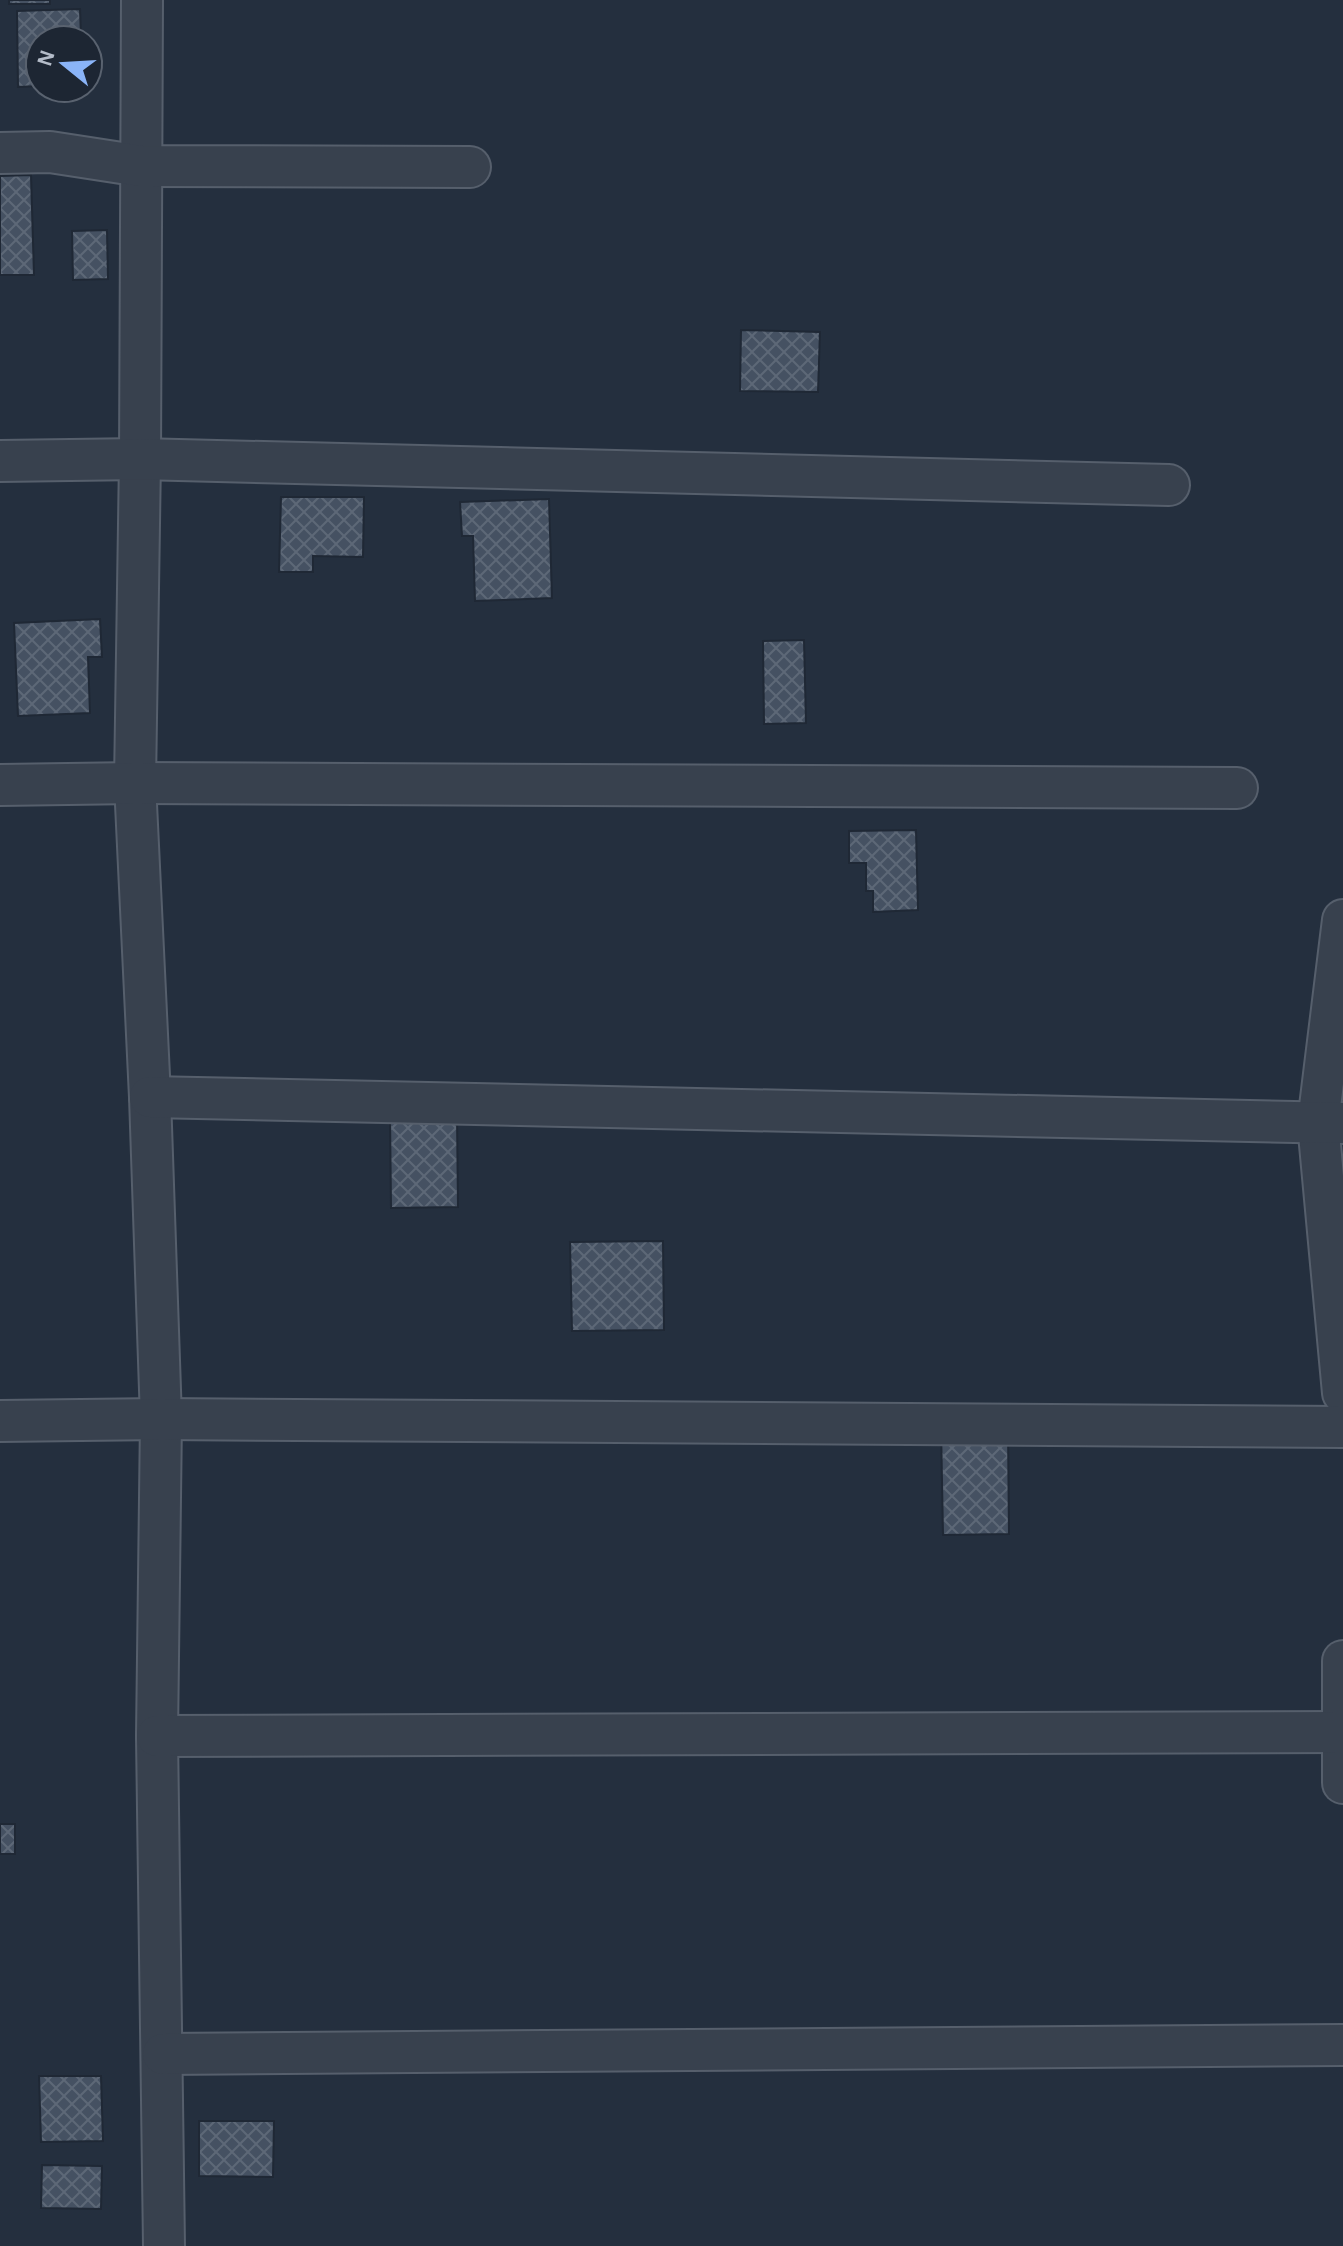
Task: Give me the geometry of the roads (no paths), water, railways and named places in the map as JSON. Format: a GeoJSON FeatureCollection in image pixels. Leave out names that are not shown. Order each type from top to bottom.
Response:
{"type":"FeatureCollection","features":[{"type":"Feature","properties":{"kind":"street"},"geometry":{"type":"LineString","coordinates":[[142,0],[135,783],[161,1419],[157,1736],[164,2246]]}},
{"type":"Feature","properties":{"kind":"street"},"geometry":{"type":"LineString","coordinates":[[0,153],[50,152],[141,166],[470,167]]}},
{"type":"Feature","properties":{"kind":"street"},"geometry":{"type":"LineString","coordinates":[[0,461],[140,459],[1169,485]]}},
{"type":"Feature","properties":{"kind":"street"},"geometry":{"type":"LineString","coordinates":[[0,785],[1237,788]]}},
{"type":"Feature","properties":{"kind":"street"},"geometry":{"type":"LineString","coordinates":[[1343,920],[1330,1123],[1343,1393]]}},
{"type":"Feature","properties":{"kind":"street"},"geometry":{"type":"LineString","coordinates":[[150,1097],[1330,1123]]}},
{"type":"Feature","properties":{"kind":"street"},"geometry":{"type":"LineString","coordinates":[[0,1421],[161,1419],[1343,1427]]}},
{"type":"Feature","properties":{"kind":"street"},"geometry":{"type":"LineString","coordinates":[[1343,1661],[1343,1783]]}},
{"type":"Feature","properties":{"kind":"street"},"geometry":{"type":"LineString","coordinates":[[157,1736],[1342,1732]]}},
{"type":"Feature","properties":{"kind":"street"},"geometry":{"type":"LineString","coordinates":[[163,2054],[1343,2045]]}}]}
